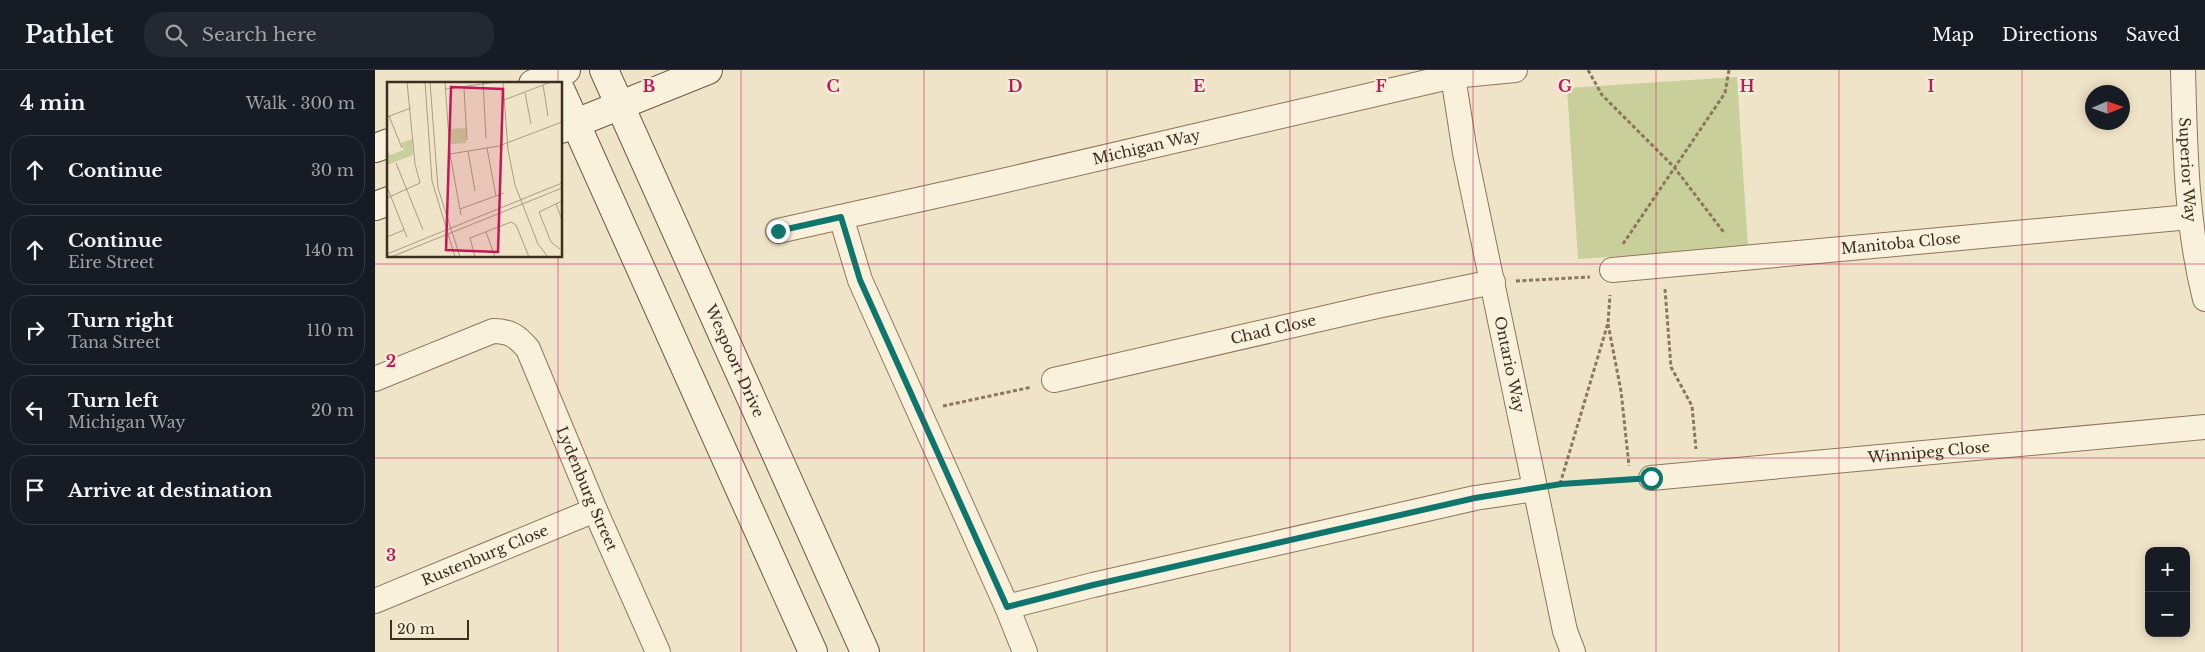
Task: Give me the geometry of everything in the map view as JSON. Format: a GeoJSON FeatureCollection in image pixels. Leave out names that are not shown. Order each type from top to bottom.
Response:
{"type":"FeatureCollection","features":[{"type":"Feature","properties":{"kind":"main road","name":"Wespoort Drive"},"geometry":{"type":"LineString","coordinates":[[604,70],[865,652]]}},
{"type":"Feature","properties":{"kind":"main road"},"geometry":{"type":"LineString","coordinates":[[569,126],[709,70]]}},
{"type":"Feature","properties":{"kind":"main road"},"geometry":{"type":"LineString","coordinates":[[563,107],[569,126],[813,652]]}},
{"type":"Feature","properties":{"kind":"main road"},"geometry":{"type":"LineString","coordinates":[[375,148],[387,144]]}},
{"type":"Feature","properties":{"kind":"main road"},"geometry":{"type":"LineString","coordinates":[[375,206],[387,202]]}},
{"type":"Feature","properties":{"kind":"street","name":"Michigan Way"},"geometry":{"type":"LineString","coordinates":[[778,231],[1453,76],[1515,70]]}},
{"type":"Feature","properties":{"kind":"street","name":"Superior Way"},"geometry":{"type":"LineString","coordinates":[[2183,70],[2185,168],[2196,262],[2205,299]]}},
{"type":"Feature","properties":{"kind":"street","name":"Ontario Way"},"geometry":{"type":"LineString","coordinates":[[1453,76],[1465,153],[1565,631],[1573,652]]}},
{"type":"Feature","properties":{"kind":"street"},"geometry":{"type":"LineString","coordinates":[[841,217],[860,280],[1007,607],[1025,652]]}},
{"type":"Feature","properties":{"kind":"street","name":"Manitoba Close"},"geometry":{"type":"LineString","coordinates":[[1612,270],[2190,217]]}},
{"type":"Feature","properties":{"kind":"street","name":"Chad Close"},"geometry":{"type":"LineString","coordinates":[[1054,380],[1377,306],[1493,282]]}},
{"type":"Feature","properties":{"kind":"street","name":"Lydenburg Street"},"geometry":{"type":"LineString","coordinates":[[375,380],[493,331],[507,331],[518,338],[528,349],[595,510],[658,652]]}},
{"type":"Feature","properties":{"kind":"street","name":"Winnipeg Close"},"geometry":{"type":"LineString","coordinates":[[1641,479],[2205,426]]}},
{"type":"Feature","properties":{"kind":"street"},"geometry":{"type":"LineString","coordinates":[[1007,607],[1093,585],[1465,500],[1535,489]]}},
{"type":"Feature","properties":{"kind":"street","name":"Rustenburg Close"},"geometry":{"type":"LineString","coordinates":[[375,600],[595,510]]}},
{"type":"Feature","properties":{"kind":"path"},"geometry":{"type":"LineString","coordinates":[[1588,70],[1602,96],[1674,167],[1731,242],[1735,259]]}},
{"type":"Feature","properties":{"kind":"path"},"geometry":{"type":"LineString","coordinates":[[1561,484],[1608,323],[1612,270],[1625,238],[1725,93],[1729,70]]}},
{"type":"Feature","properties":{"kind":"path"},"geometry":{"type":"LineString","coordinates":[[1664,266],[1671,367],[1692,406],[1698,473]]}},
{"type":"Feature","properties":{"kind":"path"},"geometry":{"type":"LineString","coordinates":[[1493,282],[1595,276],[1612,270]]}},
{"type":"Feature","properties":{"kind":"path"},"geometry":{"type":"LineString","coordinates":[[1535,489],[1561,484],[1641,479],[1608,323]]}},
{"type":"Feature","properties":{"kind":"path"},"geometry":{"type":"LineString","coordinates":[[919,411],[1028,388],[1054,380]]}},
{"type":"Feature","properties":{"kind":"green space"},"geometry":{"type":"Polygon","coordinates":[[[1737,77],[1748,248],[1578,259],[1567,88],[1737,77]]]}},
{"type":"Feature","properties":{"kind":"route"},"geometry":{"type":"LineString","coordinates":[[778,231],[841,217],[860,280],[1007,607],[1093,585],[1475,498],[1561,484],[1651,478]]}}]}
